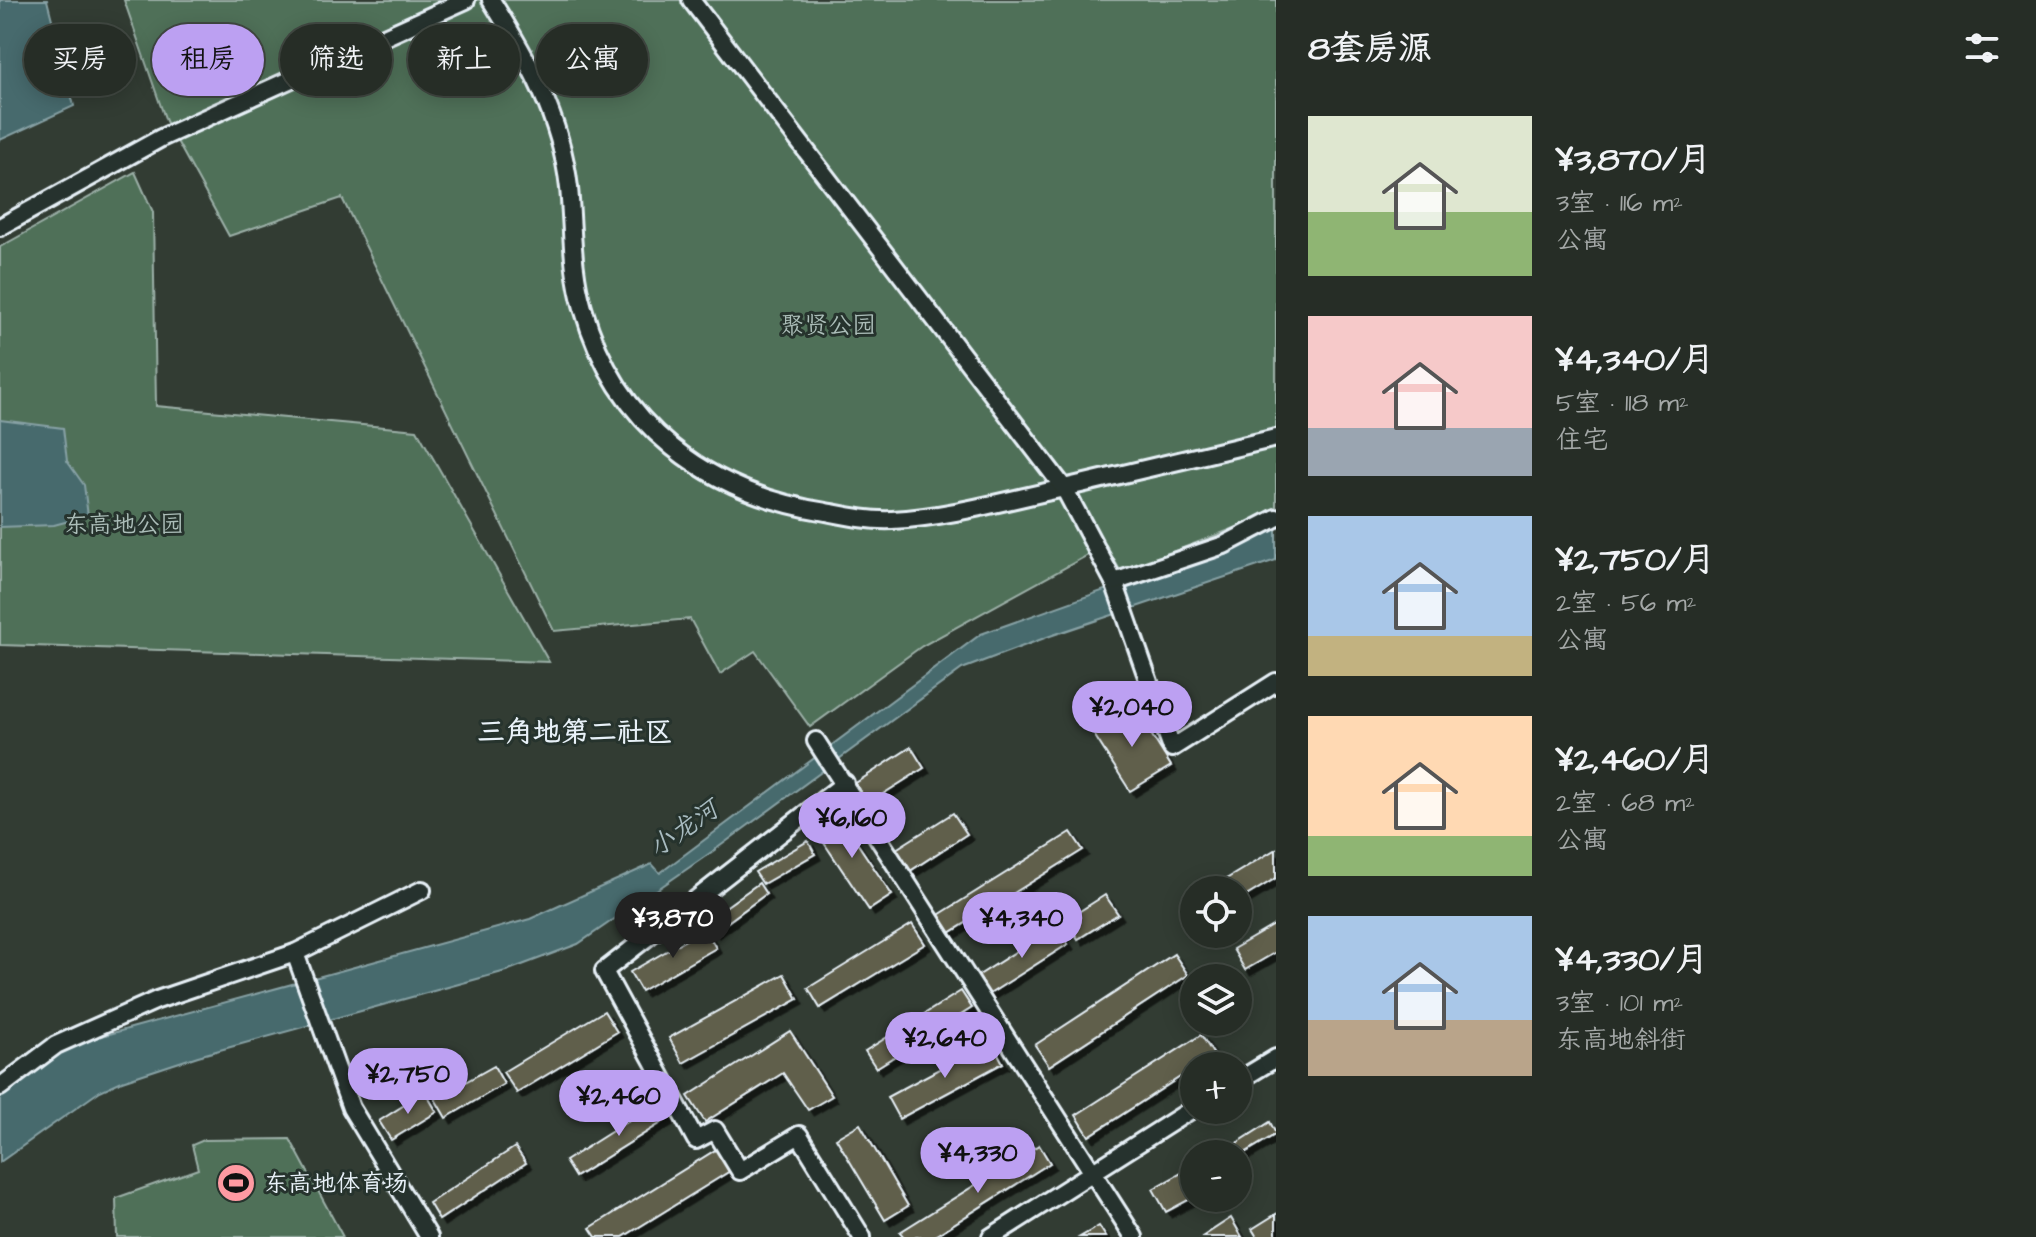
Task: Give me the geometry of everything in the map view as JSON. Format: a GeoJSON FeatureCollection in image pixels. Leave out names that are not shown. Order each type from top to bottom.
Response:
{"type":"FeatureCollection","features":[{"type":"Feature","properties":{"kind":"street"},"geometry":{"type":"LineString","coordinates":[[0,227],[161,138],[466,0]]}},
{"type":"Feature","properties":{"kind":"street"},"geometry":{"type":"LineString","coordinates":[[491,0],[535,69],[557,135],[569,186],[572,250],[582,307],[602,361],[628,406],[671,447],[719,480],[782,505],[891,520],[985,505],[1276,438]]}},
{"type":"Feature","properties":{"kind":"street"},"geometry":{"type":"LineString","coordinates":[[691,0],[1064,488],[1114,582],[1172,748],[1276,682]]}},
{"type":"Feature","properties":{"kind":"street"},"geometry":{"type":"LineString","coordinates":[[1114,582],[1224,545],[1276,518]]}},
{"type":"Feature","properties":{"kind":"street"},"geometry":{"type":"LineString","coordinates":[[816,741],[1134,1237]]}},
{"type":"Feature","properties":{"kind":"street"},"geometry":{"type":"LineString","coordinates":[[843,779],[604,971],[696,1140],[715,1130],[740,1171],[799,1135],[862,1237]]}},
{"type":"Feature","properties":{"kind":"street"},"geometry":{"type":"LineString","coordinates":[[0,1087],[56,1045],[157,1000],[298,959],[422,890]]}},
{"type":"Feature","properties":{"kind":"street"},"geometry":{"type":"LineString","coordinates":[[298,959],[328,1053],[351,1108],[429,1237]]}},
{"type":"Feature","properties":{"kind":"street"},"geometry":{"type":"LineString","coordinates":[[1252,1073],[1276,1058]]}},
{"type":"Feature","properties":{"kind":"street"},"geometry":{"type":"LineString","coordinates":[[991,1237],[1180,1117]]}},
{"type":"Feature","properties":{"kind":"green space","name":"聚贤公园"},"geometry":{"type":"Polygon","coordinates":[[[124,0],[1276,0],[1276,512],[1121,572],[1106,545],[922,646],[810,727],[755,651],[720,674],[690,619],[554,631],[342,198],[229,236],[166,121],[157,96],[264,96],[264,24],[152,24],[152,81],[136,35],[136,24],[132,24],[124,0]]]}},
{"type":"Feature","properties":{"kind":"green space","name":"东高地公园"},"geometry":{"type":"Polygon","coordinates":[[[135,172],[153,212],[156,406],[417,430],[549,662],[0,645],[0,247],[135,172]]]}},
{"type":"Feature","properties":{"kind":"green space","name":"东高地体育场"},"geometry":{"type":"Polygon","coordinates":[[[290,1139],[343,1237],[117,1237],[116,1198],[198,1169],[192,1145],[204,1140],[290,1139]]]}},
{"type":"Feature","properties":{"kind":"water"},"geometry":{"type":"Polygon","coordinates":[[[0,0],[47,0],[53,24],[24,24],[24,96],[71,96],[74,106],[0,140],[0,0]]]}},
{"type":"Feature","properties":{"kind":"water"},"geometry":{"type":"Polygon","coordinates":[[[0,420],[63,428],[67,461],[84,485],[88,516],[54,525],[0,527],[0,420]]]}},
{"type":"Feature","properties":{"kind":"water"},"geometry":{"type":"Polygon","coordinates":[[[1276,529],[1276,560],[962,669],[716,849],[578,944],[506,971],[198,1056],[122,1081],[100,1091],[0,1162],[0,1092],[58,1048],[530,919],[652,864],[660,873],[981,634],[1276,529]]]}},
{"type":"Feature","properties":{"kind":"building"},"geometry":{"type":"Polygon","coordinates":[[[1134,707],[1171,766],[1130,791],[1093,733],[1134,707]]]}},
{"type":"Feature","properties":{"kind":"building"},"geometry":{"type":"Polygon","coordinates":[[[911,747],[924,768],[864,806],[851,786],[911,747]]]}},
{"type":"Feature","properties":{"kind":"building"},"geometry":{"type":"Polygon","coordinates":[[[835,810],[892,895],[869,910],[812,825],[835,810]]]}},
{"type":"Feature","properties":{"kind":"building"},"geometry":{"type":"Polygon","coordinates":[[[953,813],[967,834],[907,873],[893,851],[953,813]]]}},
{"type":"Feature","properties":{"kind":"building"},"geometry":{"type":"Polygon","coordinates":[[[1071,832],[1083,850],[948,934],[937,916],[1071,832]]]}},
{"type":"Feature","properties":{"kind":"building"},"geometry":{"type":"Polygon","coordinates":[[[808,841],[815,854],[763,884],[755,872],[808,841]]]}},
{"type":"Feature","properties":{"kind":"building"},"geometry":{"type":"Polygon","coordinates":[[[1276,849],[1276,878],[1252,893],[1252,876],[1231,876],[1276,849]]]}},
{"type":"Feature","properties":{"kind":"building"},"geometry":{"type":"Polygon","coordinates":[[[759,883],[766,894],[714,932],[706,921],[759,883]]]}},
{"type":"Feature","properties":{"kind":"building"},"geometry":{"type":"Polygon","coordinates":[[[1105,895],[1118,914],[1078,939],[1066,920],[1105,895]]]}},
{"type":"Feature","properties":{"kind":"building"},"geometry":{"type":"Polygon","coordinates":[[[912,924],[925,944],[820,1008],[808,988],[912,924]]]}},
{"type":"Feature","properties":{"kind":"building"},"geometry":{"type":"Polygon","coordinates":[[[1276,924],[1276,952],[1252,966],[1242,964],[1233,949],[1252,948],[1252,938],[1276,924]]]}},
{"type":"Feature","properties":{"kind":"building"},"geometry":{"type":"Polygon","coordinates":[[[1056,926],[1068,944],[988,995],[976,977],[1056,926]]]}},
{"type":"Feature","properties":{"kind":"building"},"geometry":{"type":"Polygon","coordinates":[[[705,929],[716,948],[641,991],[630,972],[705,929]]]}},
{"type":"Feature","properties":{"kind":"building"},"geometry":{"type":"Polygon","coordinates":[[[1174,954],[1181,964],[1180,980],[1049,1066],[1035,1045],[1174,954]]]}},
{"type":"Feature","properties":{"kind":"building"},"geometry":{"type":"Polygon","coordinates":[[[784,974],[798,999],[683,1063],[669,1038],[784,974]]]}},
{"type":"Feature","properties":{"kind":"building"},"geometry":{"type":"Polygon","coordinates":[[[961,991],[972,1008],[876,1068],[865,1051],[961,991]]]}},
{"type":"Feature","properties":{"kind":"building"},"geometry":{"type":"Polygon","coordinates":[[[604,1011],[617,1032],[517,1093],[503,1072],[604,1011]]]}},
{"type":"Feature","properties":{"kind":"building"},"geometry":{"type":"Polygon","coordinates":[[[790,1031],[832,1096],[808,1110],[783,1073],[705,1122],[688,1096],[790,1031]]]}},
{"type":"Feature","properties":{"kind":"building"},"geometry":{"type":"Polygon","coordinates":[[[1199,1036],[1212,1052],[1180,1052],[1180,1077],[1089,1136],[1076,1115],[1199,1036]]]}},
{"type":"Feature","properties":{"kind":"building"},"geometry":{"type":"Polygon","coordinates":[[[991,1041],[1003,1063],[899,1119],[887,1097],[991,1041]]]}},
{"type":"Feature","properties":{"kind":"building"},"geometry":{"type":"Polygon","coordinates":[[[494,1066],[504,1084],[446,1118],[435,1099],[494,1066]]]}},
{"type":"Feature","properties":{"kind":"building"},"geometry":{"type":"Polygon","coordinates":[[[425,1092],[437,1112],[391,1140],[379,1121],[425,1092]]]}},
{"type":"Feature","properties":{"kind":"building"},"geometry":{"type":"Polygon","coordinates":[[[663,1099],[674,1115],[575,1177],[565,1161],[663,1099]]]}},
{"type":"Feature","properties":{"kind":"building"},"geometry":{"type":"Polygon","coordinates":[[[1270,1122],[1276,1134],[1252,1149],[1252,1140],[1242,1140],[1270,1122]]]}},
{"type":"Feature","properties":{"kind":"building"},"geometry":{"type":"Polygon","coordinates":[[[860,1124],[908,1206],[885,1220],[836,1138],[860,1124]]]}},
{"type":"Feature","properties":{"kind":"building"},"geometry":{"type":"Polygon","coordinates":[[[1039,1145],[1050,1163],[933,1237],[904,1237],[900,1232],[1039,1145]]]}},
{"type":"Feature","properties":{"kind":"building"},"geometry":{"type":"Polygon","coordinates":[[[515,1147],[526,1163],[439,1220],[429,1203],[515,1147]]]}},
{"type":"Feature","properties":{"kind":"building"},"geometry":{"type":"Polygon","coordinates":[[[717,1149],[730,1171],[623,1237],[596,1237],[590,1228],[717,1149]]]}},
{"type":"Feature","properties":{"kind":"building"},"geometry":{"type":"Polygon","coordinates":[[[1180,1174],[1180,1204],[1166,1212],[1153,1189],[1180,1174]]]}},
{"type":"Feature","properties":{"kind":"building"},"geometry":{"type":"Polygon","coordinates":[[[1276,1214],[1276,1237],[1257,1237],[1252,1229],[1276,1214]]]}},
{"type":"Feature","properties":{"kind":"building"},"geometry":{"type":"Polygon","coordinates":[[[1231,1218],[1242,1237],[1202,1237],[1231,1218]]]}},
{"type":"Feature","properties":{"kind":"building"},"geometry":{"type":"Polygon","coordinates":[[[1099,1226],[1106,1237],[1080,1237],[1099,1226]]]}},
{"type":"Feature","properties":{"kind":"place","name":"东高地体育场"},"geometry":{"type":"Point","coordinates":[236,1183]}},
{"type":"Feature","properties":{"kind":"district","name":"三角地第二社区"},"geometry":{"type":"Point","coordinates":[575,731]}},
{"type":"Feature","properties":{"kind":"water label","name":"小龙河"},"geometry":{"type":"Point","coordinates":[683,828]}}]}
